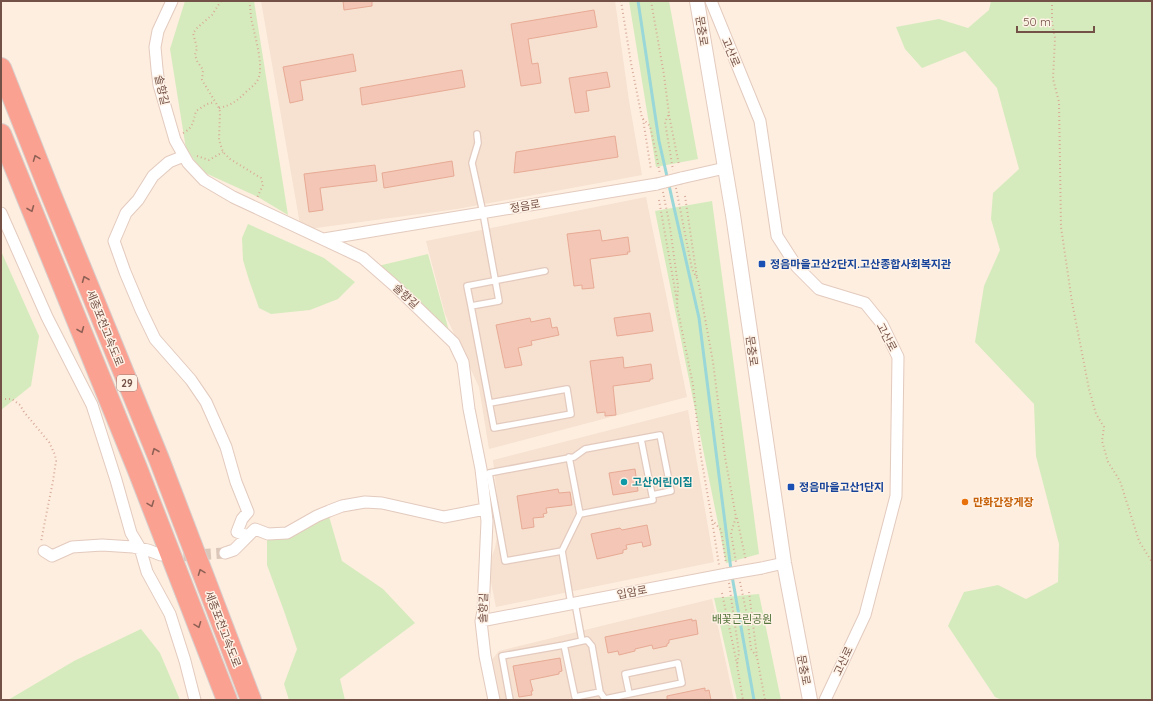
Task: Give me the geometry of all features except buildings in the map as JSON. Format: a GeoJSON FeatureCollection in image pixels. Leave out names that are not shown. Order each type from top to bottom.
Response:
{"type":"FeatureCollection","features":[{"type":"Feature","properties":{"kind":"highway","name":"세종포천고속도로"},"geometry":{"type":"LineString","coordinates":[[1,68],[158,459],[251,700]]}},
{"type":"Feature","properties":{"kind":"highway","name":"세종포천고속도로"},"geometry":{"type":"LineString","coordinates":[[1,134],[137,468],[228,700]]}},
{"type":"Feature","properties":{"kind":"street","name":"솔향길"},"geometry":{"type":"LineString","coordinates":[[172,1],[158,31],[155,47],[157,68],[159,85],[175,140],[188,163],[204,180],[233,197],[363,258],[401,291],[454,343],[463,362],[487,521],[483,611],[481,621],[485,656],[494,700]]}},
{"type":"Feature","properties":{"kind":"street","name":"문충로"},"geometry":{"type":"LineString","coordinates":[[697,1],[725,168],[784,563],[810,700]]}},
{"type":"Feature","properties":{"kind":"street","name":"고산로"},"geometry":{"type":"LineString","coordinates":[[711,1],[760,121],[777,236],[797,267],[819,289],[864,303],[882,324],[898,357],[896,496],[865,615],[825,700]]}},
{"type":"Feature","properties":{"kind":"street"},"geometry":{"type":"LineString","coordinates":[[184,156],[170,162],[153,176],[138,200],[126,213],[114,241],[125,272],[155,339],[191,380],[206,402],[226,446],[236,482],[248,512],[242,519],[237,532],[248,536]]}},
{"type":"Feature","properties":{"kind":"street","name":"정음로"},"geometry":{"type":"LineString","coordinates":[[324,239],[677,179],[725,168]]}},
{"type":"Feature","properties":{"kind":"street"},"geometry":{"type":"LineString","coordinates":[[1,213],[46,317],[92,405],[116,480],[130,533],[140,548],[147,572],[170,614],[185,661],[195,700]]}},
{"type":"Feature","properties":{"kind":"street"},"geometry":{"type":"LineString","coordinates":[[225,553],[234,550],[255,530],[268,534],[287,533],[329,511],[342,506],[365,502],[382,503],[444,517],[485,509]]}},
{"type":"Feature","properties":{"kind":"street"},"geometry":{"type":"LineString","coordinates":[[44,551],[52,556],[72,547],[118,545],[140,548],[161,555]]}},
{"type":"Feature","properties":{"kind":"street","name":"입암로"},"geometry":{"type":"LineString","coordinates":[[481,621],[725,571],[762,568],[784,563]]}},
{"type":"Feature","properties":{"kind":"lane"},"geometry":{"type":"LineString","coordinates":[[471,306],[499,301],[472,163],[478,143],[477,134]]}},
{"type":"Feature","properties":{"kind":"lane"},"geometry":{"type":"LineString","coordinates":[[490,403],[567,389],[571,414],[494,428],[467,286],[545,271]]}},
{"type":"Feature","properties":{"kind":"lane"},"geometry":{"type":"LineString","coordinates":[[562,551],[505,561],[488,473],[574,457],[585,449],[660,435],[671,491],[652,495]]}},
{"type":"Feature","properties":{"kind":"lane"},"geometry":{"type":"LineString","coordinates":[[580,514],[652,500],[641,439]]}},
{"type":"Feature","properties":{"kind":"lane"},"geometry":{"type":"LineString","coordinates":[[569,458],[580,514],[562,551],[582,641]]}},
{"type":"Feature","properties":{"kind":"lane"},"geometry":{"type":"LineString","coordinates":[[510,700],[502,656],[587,640],[592,646],[600,692],[606,699],[682,683],[678,663],[625,674],[629,693]]}},
{"type":"Feature","properties":{"kind":"lane"},"geometry":{"type":"LineString","coordinates":[[564,645],[575,697],[600,692]]}},
{"type":"Feature","properties":{"kind":"path"},"geometry":{"type":"LineString","coordinates":[[221,1],[212,15],[198,26],[193,33],[197,48],[195,54],[203,70],[202,80],[218,108],[220,125],[219,140],[223,152],[230,160],[262,178],[263,185],[253,206]]}},
{"type":"Feature","properties":{"kind":"path"},"geometry":{"type":"LineString","coordinates":[[218,108],[230,105],[240,99],[259,79],[260,62],[251,20],[251,8],[249,1]]}},
{"type":"Feature","properties":{"kind":"path"},"geometry":{"type":"LineString","coordinates":[[621,1],[651,170]]}},
{"type":"Feature","properties":{"kind":"path"},"geometry":{"type":"LineString","coordinates":[[650,1],[679,165]]}},
{"type":"Feature","properties":{"kind":"path"},"geometry":{"type":"LineString","coordinates":[[1052,1],[1052,22],[1055,38],[1053,79],[1059,102],[1061,228],[1072,302],[1089,389],[1096,414],[1104,427],[1102,441],[1108,462],[1120,481],[1139,541],[1152,562]]}},
{"type":"Feature","properties":{"kind":"path"},"geometry":{"type":"LineString","coordinates":[[180,135],[190,130],[196,111],[207,104],[215,102]]}},
{"type":"Feature","properties":{"kind":"path"},"geometry":{"type":"LineString","coordinates":[[669,114],[665,122],[677,179],[692,268],[698,280]]}},
{"type":"Feature","properties":{"kind":"path"},"geometry":{"type":"LineString","coordinates":[[642,118],[650,126],[670,227],[678,286],[677,306]]}},
{"type":"Feature","properties":{"kind":"path"},"geometry":{"type":"LineString","coordinates":[[184,156],[195,155],[209,160],[223,152]]}},
{"type":"Feature","properties":{"kind":"path"},"geometry":{"type":"LineString","coordinates":[[685,196],[713,362],[724,458],[746,561]]}},
{"type":"Feature","properties":{"kind":"path"},"geometry":{"type":"LineString","coordinates":[[659,200],[677,306],[693,385],[701,456],[712,520],[725,571]]}},
{"type":"Feature","properties":{"kind":"path"},"geometry":{"type":"LineString","coordinates":[[1,399],[12,399],[20,404],[24,412],[49,442],[55,455],[56,461],[53,481],[41,541],[44,551]]}},
{"type":"Feature","properties":{"kind":"path"},"geometry":{"type":"LineString","coordinates":[[736,517],[731,533],[737,563]]}},
{"type":"Feature","properties":{"kind":"path"},"geometry":{"type":"LineString","coordinates":[[712,520],[721,530],[725,571],[739,653],[737,665]]}},
{"type":"Feature","properties":{"kind":"path"},"geometry":{"type":"LineString","coordinates":[[739,578],[747,615],[751,649],[757,657]]}},
{"type":"Feature","properties":{"kind":"path"},"geometry":{"type":"LineString","coordinates":[[749,592],[757,657],[765,700]]}},
{"type":"Feature","properties":{"kind":"path"},"geometry":{"type":"LineString","coordinates":[[722,593],[743,700]]}},
{"type":"Feature","properties":{"kind":"shaded area"},"geometry":{"type":"Polygon","coordinates":[[[261,1],[615,1],[629,101],[642,175],[457,209],[301,230],[261,1]]]}},
{"type":"Feature","properties":{"kind":"shaded area"},"geometry":{"type":"Polygon","coordinates":[[[646,197],[687,397],[489,449],[479,387],[445,314],[426,241],[646,197]]]}},
{"type":"Feature","properties":{"kind":"shaded area"},"geometry":{"type":"Polygon","coordinates":[[[688,410],[714,562],[496,607],[488,567],[495,548],[500,521],[493,460],[688,410]]]}},
{"type":"Feature","properties":{"kind":"shaded area"},"geometry":{"type":"Polygon","coordinates":[[[712,599],[734,700],[496,700],[490,662],[499,651],[712,599]]]}},
{"type":"Feature","properties":{"kind":"green space"},"geometry":{"type":"Polygon","coordinates":[[[185,1],[254,1],[288,215],[258,197],[203,172],[186,149],[170,49],[185,1]]]}},
{"type":"Feature","properties":{"kind":"green space"},"geometry":{"type":"Polygon","coordinates":[[[629,1],[669,1],[698,159],[656,167],[629,1]]]}},
{"type":"Feature","properties":{"kind":"green space"},"geometry":{"type":"Polygon","coordinates":[[[991,1],[1152,1],[1152,700],[1002,700],[995,697],[948,626],[964,592],[998,585],[1026,599],[1058,582],[1059,544],[1036,456],[1034,404],[975,342],[984,286],[1000,250],[991,219],[993,193],[1019,169],[997,88],[965,51],[922,68],[905,49],[896,27],[939,19],[968,28],[989,10],[991,1]]]}},
{"type":"Feature","properties":{"kind":"green space"},"geometry":{"type":"Polygon","coordinates":[[[712,201],[759,554],[726,563],[655,211],[712,201]]]}},
{"type":"Feature","properties":{"kind":"green space"},"geometry":{"type":"Polygon","coordinates":[[[248,224],[324,258],[355,282],[338,299],[310,310],[271,314],[259,308],[243,260],[242,238],[248,224]]]}},
{"type":"Feature","properties":{"kind":"green space"},"geometry":{"type":"Polygon","coordinates":[[[1,251],[39,336],[31,386],[1,410],[1,251]]]}},
{"type":"Feature","properties":{"kind":"green space"},"geometry":{"type":"Polygon","coordinates":[[[428,254],[450,335],[419,300],[378,266],[428,254]]]}},
{"type":"Feature","properties":{"kind":"green space"},"geometry":{"type":"Polygon","coordinates":[[[328,513],[342,561],[383,589],[415,623],[340,679],[345,700],[289,700],[284,684],[297,649],[267,565],[267,534],[328,513]]]}},
{"type":"Feature","properties":{"kind":"green space","name":"배꽃근린공원"},"geometry":{"type":"Polygon","coordinates":[[[759,594],[781,700],[737,700],[714,598],[759,594]]]}},
{"type":"Feature","properties":{"kind":"green space"},"geometry":{"type":"Polygon","coordinates":[[[141,629],[160,653],[180,700],[8,700],[74,661],[141,629]]]}},
{"type":"Feature","properties":{"kind":"waterway"},"geometry":{"type":"LineString","coordinates":[[638,1],[659,141],[699,318],[731,570]]}},
{"type":"Feature","properties":{"kind":"waterway"},"geometry":{"type":"LineString","coordinates":[[732,576],[754,700]]}},
{"type":"Feature","properties":{"kind":"tunnel"},"geometry":{"type":"LineString","coordinates":[[167,555],[180,556],[225,553]]}},
{"type":"Feature","properties":{"kind":"place","name":"정음마을고산2단지.고산종합사회복지관"},"geometry":{"type":"Point","coordinates":[762,264]}},
{"type":"Feature","properties":{"kind":"place","name":"고산어린이집"},"geometry":{"type":"Point","coordinates":[624,482]}},
{"type":"Feature","properties":{"kind":"place","name":"정음마을고산1단지"},"geometry":{"type":"Point","coordinates":[791,487]}},
{"type":"Feature","properties":{"kind":"place","name":"만화간장게장"},"geometry":{"type":"Point","coordinates":[965,502]}}]}
